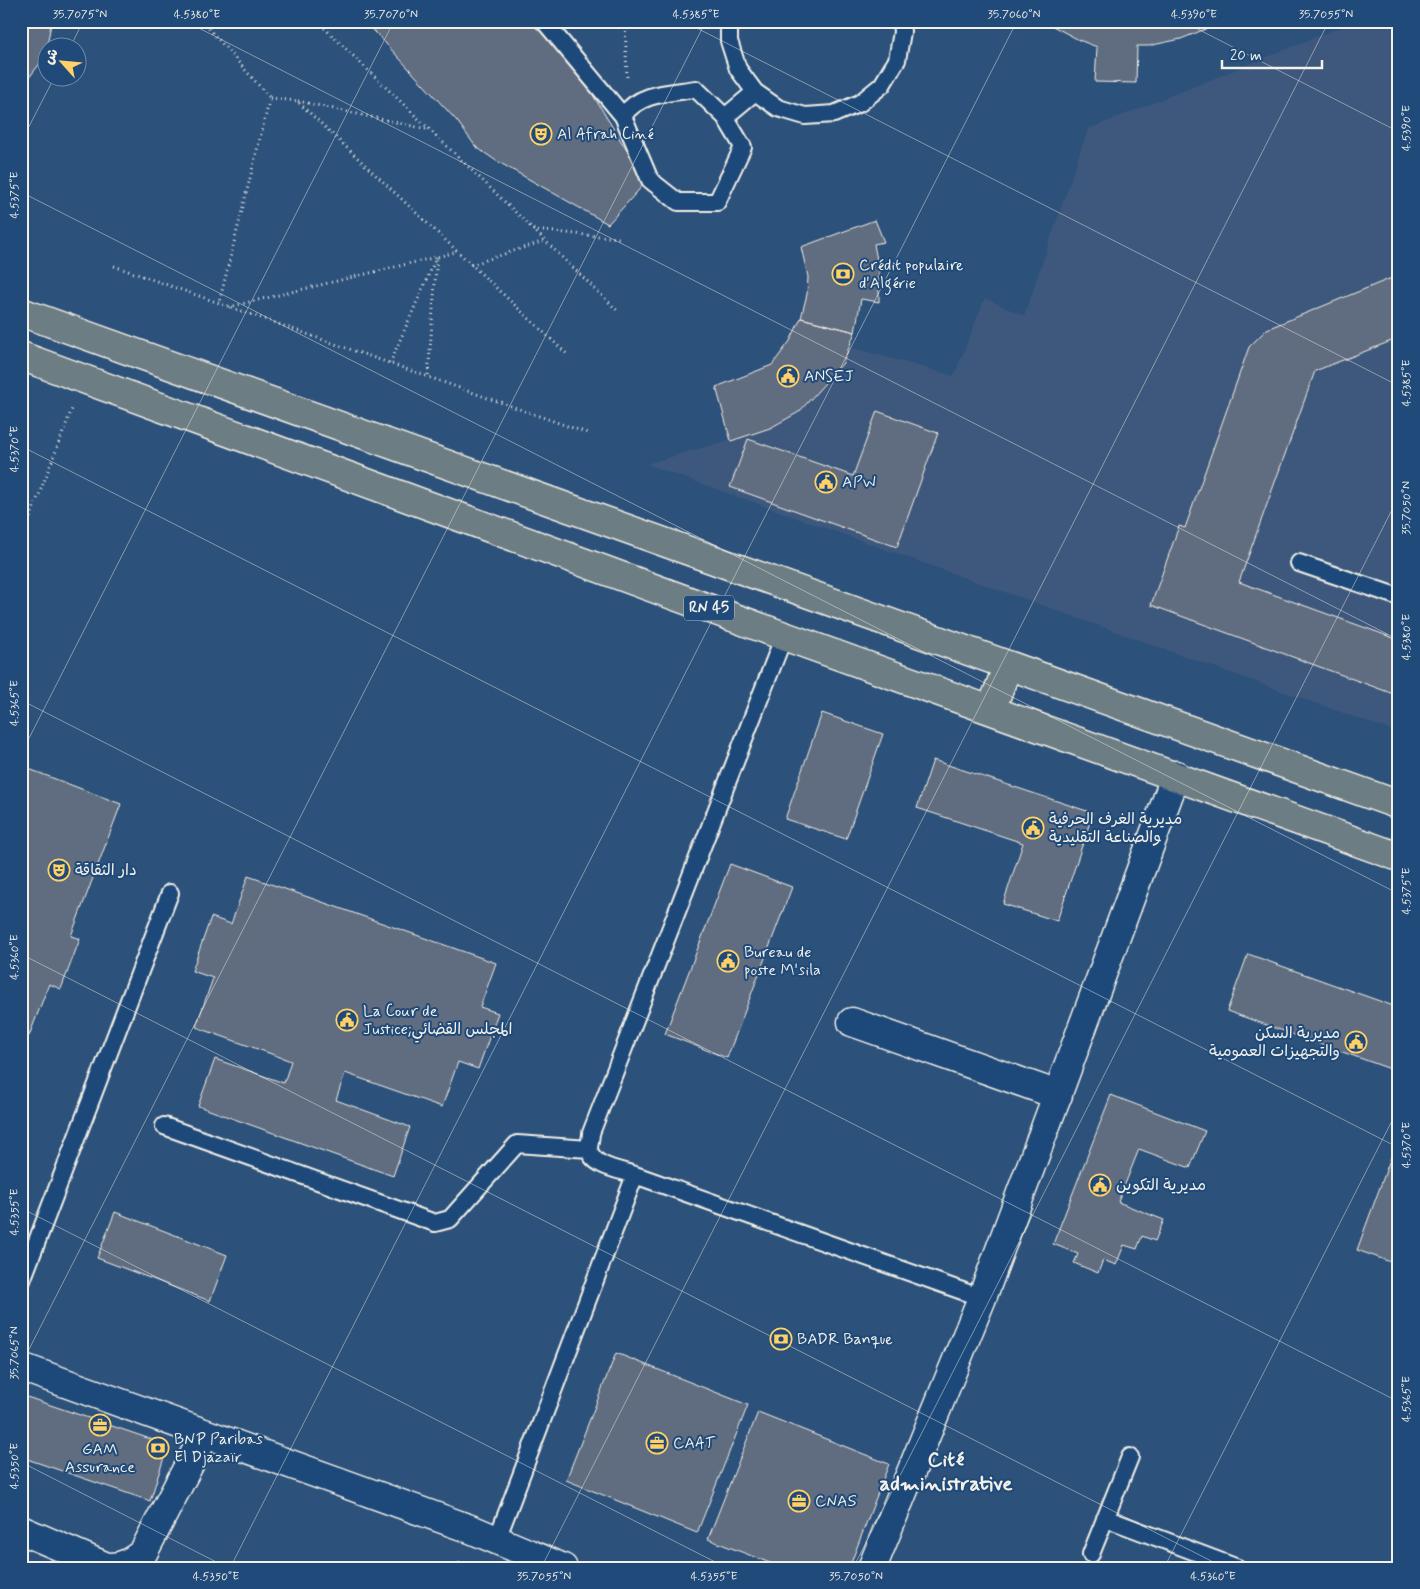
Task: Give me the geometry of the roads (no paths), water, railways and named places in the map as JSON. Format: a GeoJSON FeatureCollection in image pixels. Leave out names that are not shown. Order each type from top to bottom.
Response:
{"type":"FeatureCollection","features":[{"type":"Feature","properties":{"kind":"main road"},"geometry":{"type":"LineString","coordinates":[[21,312],[1399,805]]}},
{"type":"Feature","properties":{"kind":"main road","name":"RN 45"},"geometry":{"type":"LineString","coordinates":[[21,356],[784,636],[1176,775],[1399,857]]}},
{"type":"Feature","properties":{"kind":"main road"},"geometry":{"type":"LineString","coordinates":[[991,710],[1008,665]]}},
{"type":"Feature","properties":{"kind":"street"},"geometry":{"type":"LineString","coordinates":[[872,1568],[982,1298],[1176,775]]}},
{"type":"Feature","properties":{"kind":"street"},"geometry":{"type":"LineString","coordinates":[[852,1022],[1058,1094]]}},
{"type":"Feature","properties":{"kind":"street"},"geometry":{"type":"LineString","coordinates":[[21,1367],[498,1540],[564,1568]]}},
{"type":"Feature","properties":{"kind":"street"},"geometry":{"type":"LineString","coordinates":[[21,1530],[107,1567],[117,1568],[129,1564],[143,1553],[206,1434]]}},
{"type":"Feature","properties":{"kind":"lane"},"geometry":{"type":"LineString","coordinates":[[544,21],[626,112],[650,180],[678,202],[717,202],[743,147],[725,117],[696,89],[646,97],[626,112]]}},
{"type":"Feature","properties":{"kind":"lane"},"geometry":{"type":"LineString","coordinates":[[730,21],[729,41],[738,69],[755,92],[778,108],[805,116],[834,114],[860,103],[882,84],[897,60],[902,32],[901,21]]}},
{"type":"Feature","properties":{"kind":"lane"},"geometry":{"type":"LineString","coordinates":[[725,117],[755,92]]}},
{"type":"Feature","properties":{"kind":"lane"},"geometry":{"type":"LineString","coordinates":[[1299,563],[1399,598]]}},
{"type":"Feature","properties":{"kind":"lane"},"geometry":{"type":"LineString","coordinates":[[784,636],[591,1133],[589,1149],[593,1157],[602,1164],[982,1298]]}},
{"type":"Feature","properties":{"kind":"lane"},"geometry":{"type":"LineString","coordinates":[[21,1283],[170,893]]}},
{"type":"Feature","properties":{"kind":"lane"},"geometry":{"type":"LineString","coordinates":[[164,1126],[434,1223],[450,1219],[517,1144],[589,1149]]}},
{"type":"Feature","properties":{"kind":"lane"},"geometry":{"type":"LineString","coordinates":[[498,1540],[635,1175]]}},
{"type":"Feature","properties":{"kind":"lane"},"geometry":{"type":"LineString","coordinates":[[1091,1554],[1130,1457]]}},
{"type":"Feature","properties":{"kind":"lane"},"geometry":{"type":"LineString","coordinates":[[1105,1518],[1238,1568]]}},
{"type":"Feature","properties":{"kind":"place","name":"Al Afrah Ciné"},"geometry":{"type":"Point","coordinates":[541,134]}},
{"type":"Feature","properties":{"kind":"place","name":"Crédit populaire d'Algérie"},"geometry":{"type":"Point","coordinates":[843,274]}},
{"type":"Feature","properties":{"kind":"place","name":"ANSEJ"},"geometry":{"type":"Point","coordinates":[788,376]}},
{"type":"Feature","properties":{"kind":"place","name":"APW"},"geometry":{"type":"Point","coordinates":[826,482]}},
{"type":"Feature","properties":{"kind":"place","name":"مديرية الغرف الحرفية والصناعة التقليدية"},"geometry":{"type":"Point","coordinates":[1033,828]}},
{"type":"Feature","properties":{"kind":"place","name":"دار الثقاقة"},"geometry":{"type":"Point","coordinates":[59,870]}},
{"type":"Feature","properties":{"kind":"place","name":"Bureau de poste M'sila"},"geometry":{"type":"Point","coordinates":[728,961]}},
{"type":"Feature","properties":{"kind":"place","name":"La Cour de Justice;المجلس القضائي"},"geometry":{"type":"Point","coordinates":[347,1020]}},
{"type":"Feature","properties":{"kind":"place","name":"مديرية السكن والتجهيزات العمومية"},"geometry":{"type":"Point","coordinates":[1356,1042]}},
{"type":"Feature","properties":{"kind":"place","name":"مديرية التكوين"},"geometry":{"type":"Point","coordinates":[1100,1185]}},
{"type":"Feature","properties":{"kind":"place","name":"BADR Banque"},"geometry":{"type":"Point","coordinates":[781,1339]}},
{"type":"Feature","properties":{"kind":"place","name":"GAM Assurance"},"geometry":{"type":"Point","coordinates":[100,1425]}},
{"type":"Feature","properties":{"kind":"place","name":"CAAT"},"geometry":{"type":"Point","coordinates":[657,1443]}},
{"type":"Feature","properties":{"kind":"place","name":"BNP Paribas El Djazaïr"},"geometry":{"type":"Point","coordinates":[158,1448]}},
{"type":"Feature","properties":{"kind":"place","name":"CNAS"},"geometry":{"type":"Point","coordinates":[799,1501]}},
{"type":"Feature","properties":{"kind":"district","name":"Cité administrative"},"geometry":{"type":"Point","coordinates":[946,1472]}}]}
